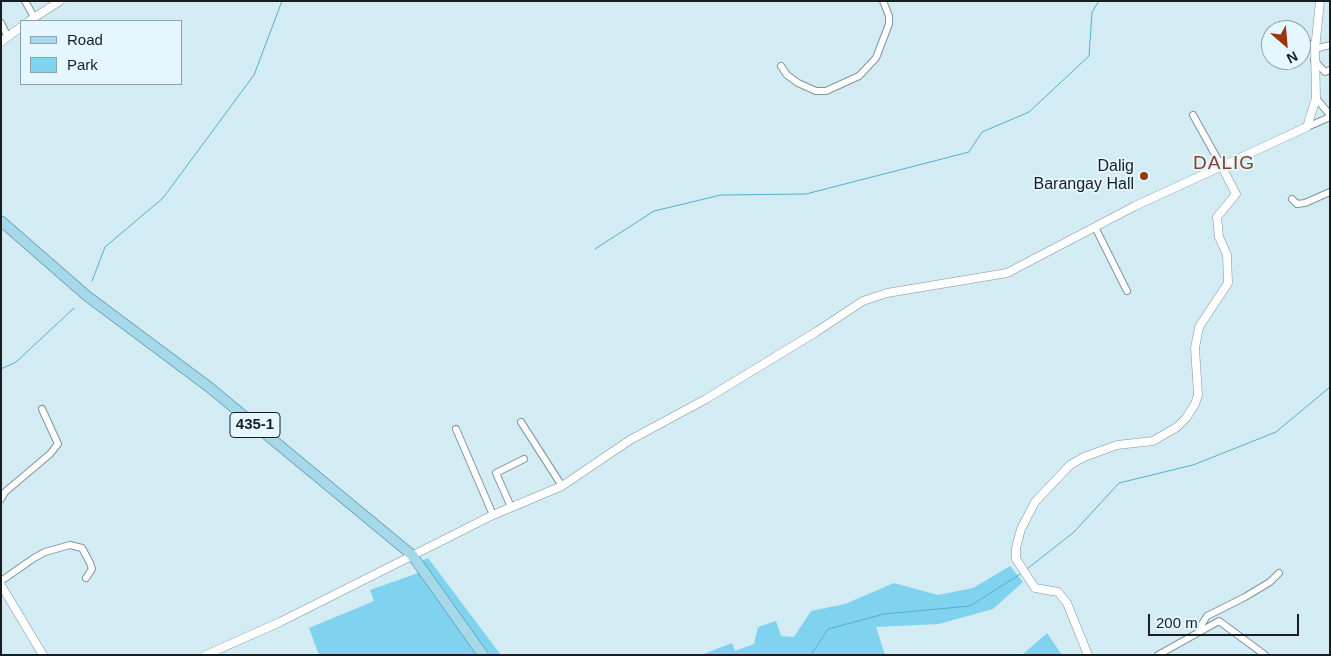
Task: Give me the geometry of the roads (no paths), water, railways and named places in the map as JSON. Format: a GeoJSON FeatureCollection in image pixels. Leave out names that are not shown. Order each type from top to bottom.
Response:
{"type":"FeatureCollection","features":[{"type":"Feature","properties":{"kind":"main road","name":"435-1"},"geometry":{"type":"LineString","coordinates":[[1,221],[87,296],[209,387],[412,555],[483,655]]}},
{"type":"Feature","properties":{"kind":"street"},"geometry":{"type":"LineString","coordinates":[[25,1],[31,19],[55,3]]}},
{"type":"Feature","properties":{"kind":"street"},"geometry":{"type":"LineString","coordinates":[[782,66],[787,75],[798,84],[816,92],[826,92],[860,76],[876,58],[889,24],[889,16],[883,1]]}},
{"type":"Feature","properties":{"kind":"street"},"geometry":{"type":"LineString","coordinates":[[1307,127],[1316,98],[1314,60],[1320,1]]}},
{"type":"Feature","properties":{"kind":"street"},"geometry":{"type":"LineString","coordinates":[[1,23],[5,39],[20,28]]}},
{"type":"Feature","properties":{"kind":"street"},"geometry":{"type":"LineString","coordinates":[[1311,47],[1330,45]]}},
{"type":"Feature","properties":{"kind":"street"},"geometry":{"type":"LineString","coordinates":[[1314,60],[1325,72],[1330,70]]}},
{"type":"Feature","properties":{"kind":"street"},"geometry":{"type":"LineString","coordinates":[[206,655],[280,622],[493,515],[562,486],[625,443],[706,399],[829,324],[863,301],[887,293],[1006,273],[1135,206],[1330,116],[1316,98]]}},
{"type":"Feature","properties":{"kind":"street"},"geometry":{"type":"LineString","coordinates":[[1088,655],[1067,603],[1058,592],[1035,588],[1016,559],[1016,548],[1021,529],[1035,502],[1070,465],[1084,457],[1117,445],[1153,441],[1182,422],[1195,404],[1198,395],[1195,348],[1199,327],[1228,284],[1227,255],[1219,237],[1217,217],[1236,194],[1192,115]]}},
{"type":"Feature","properties":{"kind":"street"},"geometry":{"type":"LineString","coordinates":[[1292,199],[1297,204],[1305,203],[1330,192]]}},
{"type":"Feature","properties":{"kind":"street"},"geometry":{"type":"LineString","coordinates":[[1094,227],[1127,291]]}},
{"type":"Feature","properties":{"kind":"street"},"geometry":{"type":"LineString","coordinates":[[1,499],[5,492],[50,454],[58,444],[42,409]]}},
{"type":"Feature","properties":{"kind":"street"},"geometry":{"type":"LineString","coordinates":[[522,422],[562,486]]}},
{"type":"Feature","properties":{"kind":"street"},"geometry":{"type":"LineString","coordinates":[[456,429],[493,515]]}},
{"type":"Feature","properties":{"kind":"street"},"geometry":{"type":"LineString","coordinates":[[511,507],[496,473],[524,460]]}},
{"type":"Feature","properties":{"kind":"street"},"geometry":{"type":"LineString","coordinates":[[43,655],[1,583],[34,558],[45,552],[70,545],[82,548],[86,556],[92,569],[86,578]]}},
{"type":"Feature","properties":{"kind":"street"},"geometry":{"type":"LineString","coordinates":[[1202,629],[1202,624],[1207,616],[1245,598],[1270,582],[1279,573]]}},
{"type":"Feature","properties":{"kind":"street"},"geometry":{"type":"LineString","coordinates":[[1158,655],[1215,622],[1224,624],[1265,655]]}},
{"type":"Feature","properties":{"kind":"waterway"},"geometry":{"type":"LineString","coordinates":[[92,281],[105,247],[163,198],[254,75],[282,1]]}},
{"type":"Feature","properties":{"kind":"waterway"},"geometry":{"type":"LineString","coordinates":[[595,249],[654,211],[721,195],[806,194],[969,152],[982,132],[1029,112],[1089,56],[1092,12],[1099,1]]}},
{"type":"Feature","properties":{"kind":"waterway"},"geometry":{"type":"LineString","coordinates":[[1,369],[16,362],[74,308]]}},
{"type":"Feature","properties":{"kind":"waterway"},"geometry":{"type":"LineString","coordinates":[[1027,569],[1074,532],[1119,483],[1193,465],[1276,432],[1330,387]]}},
{"type":"Feature","properties":{"kind":"waterway"},"geometry":{"type":"LineString","coordinates":[[811,655],[828,629],[884,614],[970,606],[1022,573]]}},
{"type":"Feature","properties":{"kind":"place","name":"Dalig Barangay Hall"},"geometry":{"type":"Point","coordinates":[1144,176]}},
{"type":"Feature","properties":{"kind":"district","name":"DALIG"},"geometry":{"type":"Point","coordinates":[1224,164]}}]}
